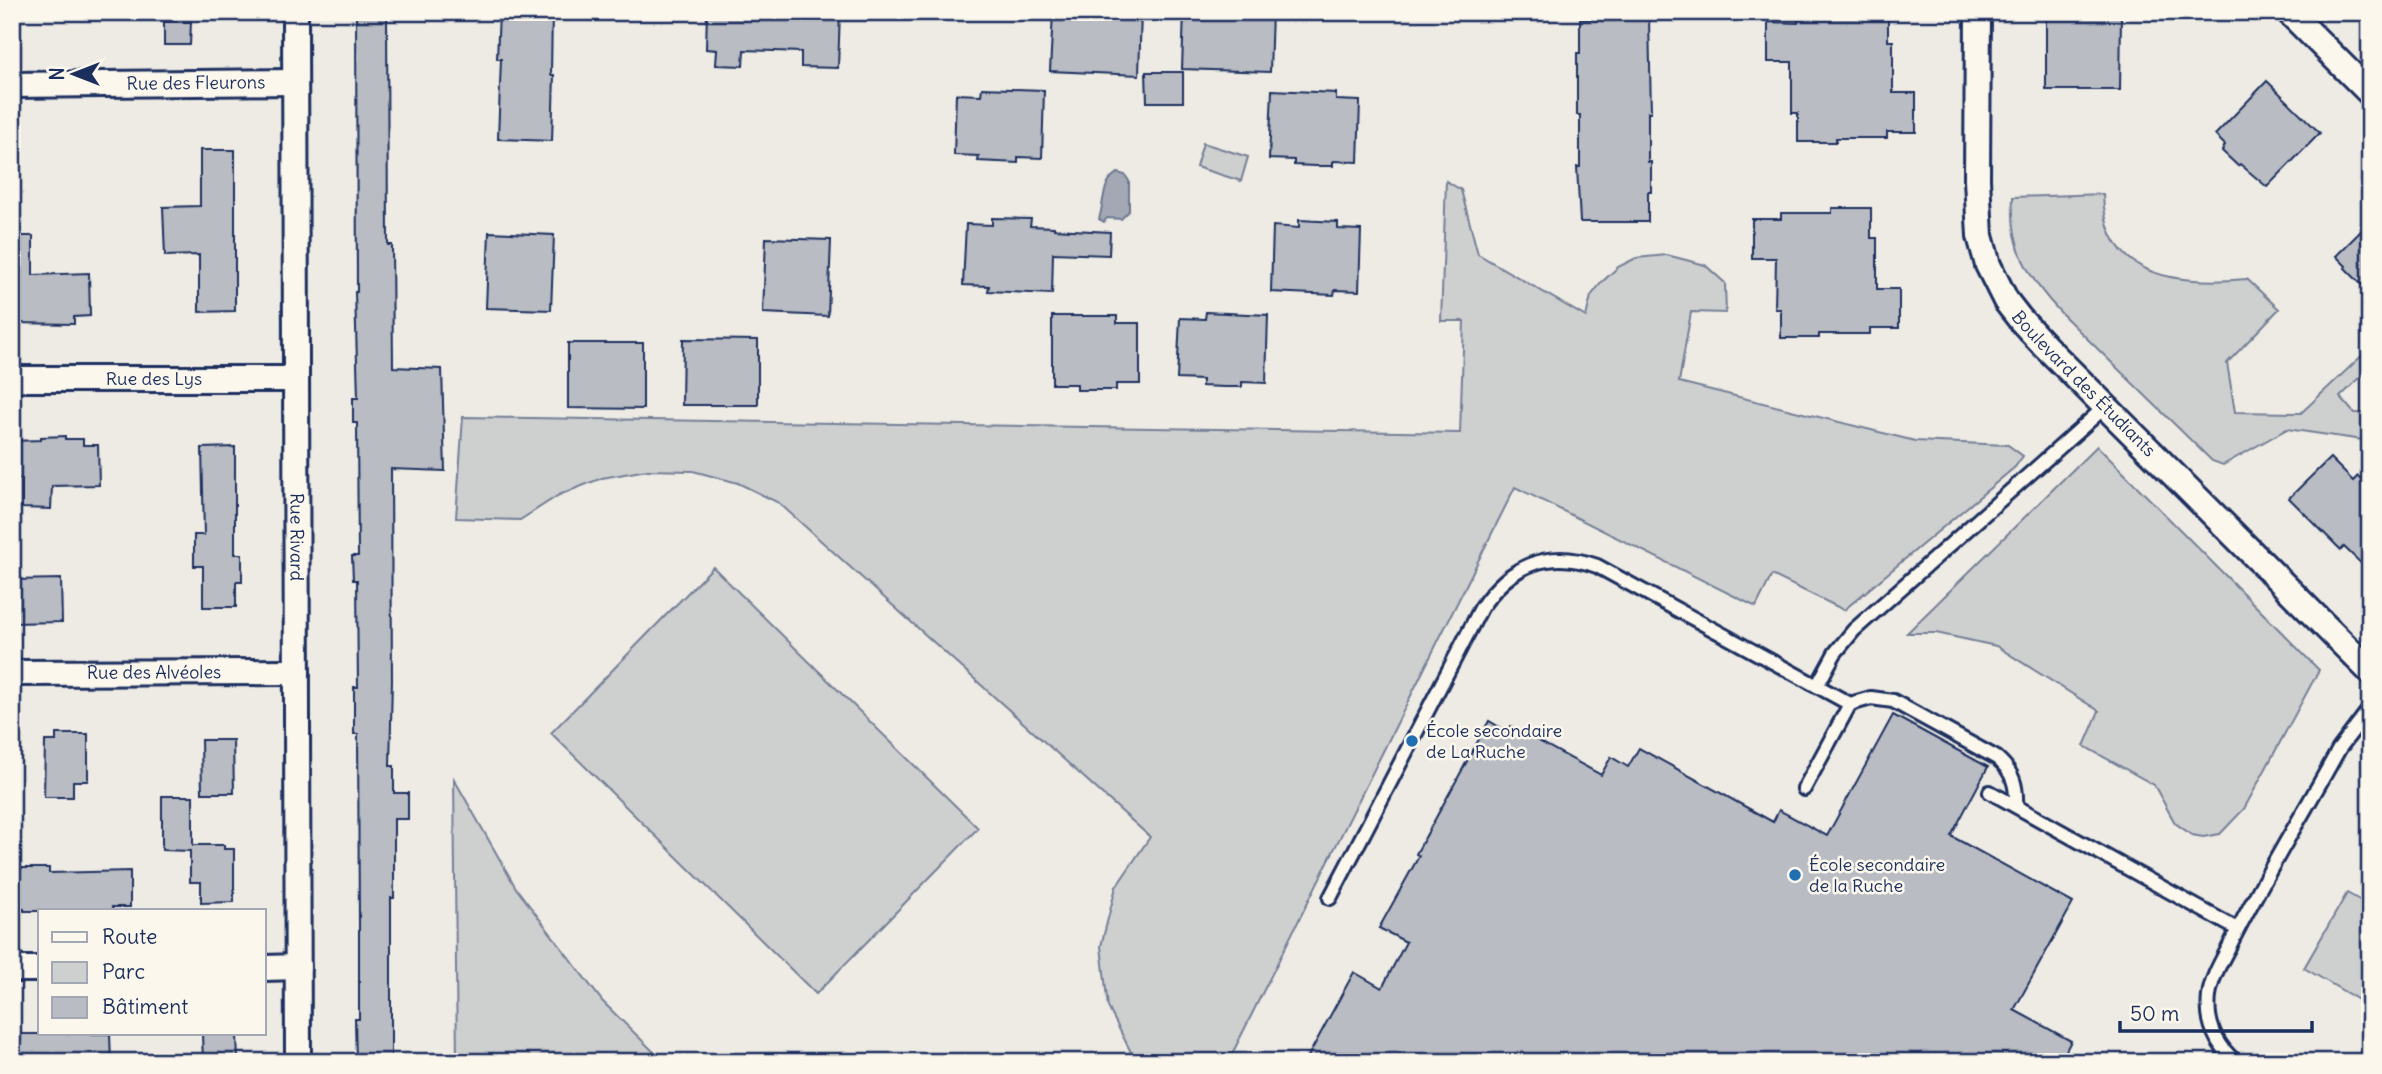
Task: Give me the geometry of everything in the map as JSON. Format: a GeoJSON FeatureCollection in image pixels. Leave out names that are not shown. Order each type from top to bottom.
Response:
{"type":"FeatureCollection","features":[{"type":"Feature","properties":{"kind":"street","name":"Rue Rivard"},"geometry":{"type":"LineString","coordinates":[[295,12],[298,1062]]}},
{"type":"Feature","properties":{"kind":"street","name":"Boulevard des Étudiants"},"geometry":{"type":"LineString","coordinates":[[1978,12],[1978,214],[1986,258],[1994,280],[2020,320],[2370,671]]}},
{"type":"Feature","properties":{"kind":"street"},"geometry":{"type":"LineString","coordinates":[[2289,12],[2370,93]]}},
{"type":"Feature","properties":{"kind":"street","name":"Rue des Fleurons"},"geometry":{"type":"LineString","coordinates":[[12,85],[295,82]]}},
{"type":"Feature","properties":{"kind":"street","name":"Rue des Lys"},"geometry":{"type":"LineString","coordinates":[[12,379],[296,379]]}},
{"type":"Feature","properties":{"kind":"street","name":"Rue des Alvéoles"},"geometry":{"type":"LineString","coordinates":[[12,673],[297,672]]}},
{"type":"Feature","properties":{"kind":"street"},"geometry":{"type":"LineString","coordinates":[[266,968],[298,967]]}},
{"type":"Feature","properties":{"kind":"street"},"geometry":{"type":"LineString","coordinates":[[12,969],[38,969]]}},
{"type":"Feature","properties":{"kind":"lane"},"geometry":{"type":"LineString","coordinates":[[1817,686],[1831,659],[1854,630],[2105,407]]}},
{"type":"Feature","properties":{"kind":"lane"},"geometry":{"type":"LineString","coordinates":[[1330,898],[1481,608],[1506,578],[1541,561],[1581,560],[1597,566],[1850,704],[1871,698],[1893,701],[1997,758],[2007,767],[2014,779],[2016,806]]}},
{"type":"Feature","properties":{"kind":"lane"},"geometry":{"type":"LineString","coordinates":[[1804,789],[1850,704]]}},
{"type":"Feature","properties":{"kind":"lane"},"geometry":{"type":"LineString","coordinates":[[2236,1062],[2217,1040],[2211,1026],[2209,993],[2214,978],[2237,929],[2339,749],[2370,708]]}},
{"type":"Feature","properties":{"kind":"lane"},"geometry":{"type":"LineString","coordinates":[[1990,792],[2237,929]]}},
{"type":"Feature","properties":{"kind":"green space"},"geometry":{"type":"Polygon","coordinates":[[[1203,143],[1248,157],[1241,181],[1196,167],[1203,143]]]}},
{"type":"Feature","properties":{"kind":"green space"},"geometry":{"type":"Polygon","coordinates":[[[1446,181],[1461,190],[1478,254],[1586,317],[1591,296],[1601,283],[1618,267],[1636,258],[1667,255],[1705,265],[1725,283],[1726,313],[1691,312],[1679,382],[1915,441],[2008,445],[2023,456],[2015,467],[1844,610],[1772,575],[1756,607],[1515,487],[1228,1062],[1136,1062],[1108,1007],[1101,946],[1116,887],[1150,837],[779,503],[738,483],[693,471],[647,470],[602,478],[559,495],[520,520],[456,518],[463,417],[1460,433],[1464,321],[1441,321],[1446,181]]]}},
{"type":"Feature","properties":{"kind":"green space"},"geometry":{"type":"Polygon","coordinates":[[[2103,194],[2107,223],[2117,244],[2132,260],[2150,271],[2172,277],[2221,281],[2247,279],[2279,309],[2227,363],[2235,412],[2301,413],[2370,348],[2370,368],[2340,397],[2354,413],[2370,413],[2370,441],[2287,429],[2223,465],[2212,461],[2061,313],[2039,287],[2023,260],[2014,231],[2013,197],[2103,194]]]}},
{"type":"Feature","properties":{"kind":"green space"},"geometry":{"type":"Polygon","coordinates":[[[2097,446],[2319,670],[2244,809],[2220,834],[2203,837],[2192,835],[2175,823],[2154,785],[2084,746],[2099,711],[1996,646],[1936,633],[1907,633],[2097,446]]]}},
{"type":"Feature","properties":{"kind":"green space"},"geometry":{"type":"Polygon","coordinates":[[[713,567],[978,828],[816,994],[551,733],[713,567]]]}},
{"type":"Feature","properties":{"kind":"green space"},"geometry":{"type":"Polygon","coordinates":[[[454,779],[516,888],[603,1002],[664,1062],[457,1062],[454,779]]]}},
{"type":"Feature","properties":{"kind":"green space"},"geometry":{"type":"Polygon","coordinates":[[[2347,893],[2370,906],[2369,1006],[2304,968],[2347,893]]]}},
{"type":"Feature","properties":{"kind":"shaded area"},"geometry":{"type":"Polygon","coordinates":[[[1118,173],[1125,175],[1129,181],[1129,211],[1121,219],[1107,218],[1104,222],[1099,219],[1104,193],[1109,181],[1118,173]]]}},
{"type":"Feature","properties":{"kind":"building"},"geometry":{"type":"Polygon","coordinates":[[[356,12],[387,12],[388,245],[392,245],[393,367],[442,369],[445,471],[391,469],[390,766],[394,766],[394,793],[408,793],[408,819],[394,819],[391,1062],[356,1062],[355,1019],[359,1019],[358,734],[354,734],[354,687],[358,687],[357,580],[353,580],[352,556],[358,556],[357,423],[353,423],[353,398],[358,398],[355,292],[356,12]]]}},
{"type":"Feature","properties":{"kind":"building"},"geometry":{"type":"Polygon","coordinates":[[[499,12],[552,12],[552,141],[498,139],[501,59],[497,59],[499,12]]]}},
{"type":"Feature","properties":{"kind":"building"},"geometry":{"type":"Polygon","coordinates":[[[707,12],[840,12],[838,68],[801,67],[801,52],[744,50],[743,66],[716,65],[717,50],[706,49],[707,12]]]}},
{"type":"Feature","properties":{"kind":"building"},"geometry":{"type":"Polygon","coordinates":[[[1053,12],[1141,12],[1139,75],[1050,71],[1053,12]]]}},
{"type":"Feature","properties":{"kind":"building"},"geometry":{"type":"Polygon","coordinates":[[[1184,12],[1272,12],[1270,72],[1182,69],[1184,12]]]}},
{"type":"Feature","properties":{"kind":"building"},"geometry":{"type":"Polygon","coordinates":[[[1849,12],[1888,12],[1888,41],[1893,41],[1893,93],[1916,93],[1916,132],[1887,132],[1887,138],[1836,138],[1836,142],[1798,142],[1798,113],[1792,113],[1792,62],[1768,62],[1768,22],[1798,23],[1798,16],[1849,17],[1849,12]]]}},
{"type":"Feature","properties":{"kind":"building"},"geometry":{"type":"Polygon","coordinates":[[[2064,12],[2106,12],[2106,15],[2121,15],[2120,90],[2046,90],[2046,15],[2064,15],[2064,12]]]}},
{"type":"Feature","properties":{"kind":"building"},"geometry":{"type":"Polygon","coordinates":[[[1580,19],[1649,19],[1651,112],[1648,112],[1648,162],[1651,162],[1651,192],[1648,192],[1648,222],[1580,222],[1577,53],[1580,53],[1580,19]]]}},
{"type":"Feature","properties":{"kind":"building"},"geometry":{"type":"Polygon","coordinates":[[[164,22],[191,22],[190,45],[164,45],[164,22]]]}},
{"type":"Feature","properties":{"kind":"building"},"geometry":{"type":"Polygon","coordinates":[[[1146,72],[1183,72],[1183,102],[1147,102],[1146,72]]]}},
{"type":"Feature","properties":{"kind":"building"},"geometry":{"type":"Polygon","coordinates":[[[2267,81],[2320,133],[2267,187],[2222,151],[2225,145],[2215,135],[2267,81]]]}},
{"type":"Feature","properties":{"kind":"building"},"geometry":{"type":"Polygon","coordinates":[[[982,88],[1044,90],[1042,158],[1018,157],[1018,163],[978,161],[979,156],[954,155],[956,94],[981,95],[982,88]]]}},
{"type":"Feature","properties":{"kind":"building"},"geometry":{"type":"Polygon","coordinates":[[[1272,90],[1336,93],[1336,100],[1360,101],[1358,162],[1333,161],[1333,166],[1315,166],[1294,165],[1294,160],[1269,159],[1272,90]]]}},
{"type":"Feature","properties":{"kind":"building"},"geometry":{"type":"Polygon","coordinates":[[[200,150],[235,150],[235,311],[199,312],[199,255],[165,256],[163,207],[200,206],[200,150]]]}},
{"type":"Feature","properties":{"kind":"building"},"geometry":{"type":"Polygon","coordinates":[[[1832,208],[1871,208],[1871,238],[1877,238],[1877,289],[1899,289],[1899,328],[1870,328],[1870,334],[1819,334],[1819,338],[1781,338],[1781,309],[1775,309],[1776,258],[1752,258],[1752,219],[1781,219],[1781,213],[1832,213],[1832,208]]]}},
{"type":"Feature","properties":{"kind":"building"},"geometry":{"type":"Polygon","coordinates":[[[992,218],[1031,219],[1030,226],[1054,229],[1110,232],[1109,255],[1053,253],[1052,294],[988,291],[989,286],[963,285],[966,224],[992,225],[992,218]]]}},
{"type":"Feature","properties":{"kind":"building"},"geometry":{"type":"Polygon","coordinates":[[[1299,220],[1338,222],[1338,229],[1361,230],[1359,291],[1335,290],[1334,295],[1271,292],[1273,226],[1299,228],[1299,220]]]}},
{"type":"Feature","properties":{"kind":"building"},"geometry":{"type":"Polygon","coordinates":[[[2370,222],[2370,293],[2336,256],[2370,222]]]}},
{"type":"Feature","properties":{"kind":"building"},"geometry":{"type":"Polygon","coordinates":[[[489,232],[554,235],[551,310],[486,308],[489,232]]]}},
{"type":"Feature","properties":{"kind":"building"},"geometry":{"type":"Polygon","coordinates":[[[14,236],[33,236],[33,275],[89,273],[90,316],[74,317],[74,324],[12,323],[14,236]]]}},
{"type":"Feature","properties":{"kind":"building"},"geometry":{"type":"Polygon","coordinates":[[[766,238],[831,240],[828,316],[763,313],[766,238]]]}},
{"type":"Feature","properties":{"kind":"building"},"geometry":{"type":"Polygon","coordinates":[[[1206,312],[1268,315],[1266,383],[1242,382],[1242,387],[1224,387],[1202,386],[1202,380],[1177,379],[1180,318],[1205,319],[1206,312]]]}},
{"type":"Feature","properties":{"kind":"building"},"geometry":{"type":"Polygon","coordinates":[[[1052,316],[1117,316],[1117,323],[1140,323],[1140,384],[1116,384],[1116,390],[1077,390],[1077,384],[1052,384],[1052,316]]]}},
{"type":"Feature","properties":{"kind":"building"},"geometry":{"type":"Polygon","coordinates":[[[683,339],[758,340],[758,405],[682,405],[683,339]]]}},
{"type":"Feature","properties":{"kind":"building"},"geometry":{"type":"Polygon","coordinates":[[[568,343],[643,343],[643,409],[568,408],[568,343]]]}},
{"type":"Feature","properties":{"kind":"building"},"geometry":{"type":"Polygon","coordinates":[[[65,436],[65,439],[83,439],[83,445],[98,445],[99,485],[52,486],[51,509],[22,508],[22,479],[12,479],[12,441],[65,436]]]}},
{"type":"Feature","properties":{"kind":"building"},"geometry":{"type":"Polygon","coordinates":[[[235,447],[235,554],[242,554],[242,582],[236,582],[236,607],[203,607],[203,566],[194,566],[194,535],[204,535],[202,448],[235,447]]]}},
{"type":"Feature","properties":{"kind":"building"},"geometry":{"type":"Polygon","coordinates":[[[2330,458],[2353,481],[2358,476],[2370,488],[2370,572],[2344,547],[2341,550],[2289,498],[2330,458]]]}},
{"type":"Feature","properties":{"kind":"building"},"geometry":{"type":"Polygon","coordinates":[[[61,579],[62,622],[12,623],[12,580],[61,579]]]}},
{"type":"Feature","properties":{"kind":"building","name":"École secondaire de la Ruche"},"geometry":{"type":"Polygon","coordinates":[[[1893,715],[1988,767],[1951,836],[2073,903],[2014,1010],[2071,1041],[2060,1062],[1305,1062],[1354,972],[1382,988],[1406,942],[1379,928],[1489,721],[1508,732],[1511,726],[1601,775],[1611,757],[1628,767],[1639,748],[1773,822],[1779,810],[1827,836],[1893,715]]]}},
{"type":"Feature","properties":{"kind":"building"},"geometry":{"type":"Polygon","coordinates":[[[56,734],[88,734],[88,781],[73,781],[73,797],[44,797],[45,741],[56,741],[56,734]]]}},
{"type":"Feature","properties":{"kind":"building"},"geometry":{"type":"Polygon","coordinates":[[[201,740],[233,740],[234,793],[202,793],[201,740]]]}},
{"type":"Feature","properties":{"kind":"building"},"geometry":{"type":"Polygon","coordinates":[[[162,796],[193,796],[193,845],[224,845],[224,849],[234,849],[234,902],[201,903],[201,882],[190,882],[190,851],[162,850],[162,796]]]}},
{"type":"Feature","properties":{"kind":"building"},"geometry":{"type":"Polygon","coordinates":[[[12,868],[49,868],[49,873],[130,871],[130,907],[38,911],[12,909],[12,868]]]}},
{"type":"Feature","properties":{"kind":"building"},"geometry":{"type":"Polygon","coordinates":[[[12,1034],[110,1036],[111,1062],[12,1062],[12,1034]]]}},
{"type":"Feature","properties":{"kind":"building"},"geometry":{"type":"Polygon","coordinates":[[[202,1036],[237,1036],[238,1062],[203,1062],[202,1036]]]}},
{"type":"Feature","properties":{"kind":"place","name":"École secondaire de La Ruche"},"geometry":{"type":"Point","coordinates":[1412,741]}},
{"type":"Feature","properties":{"kind":"place","name":"École secondaire de la Ruche"},"geometry":{"type":"Point","coordinates":[1795,875]}}]}
